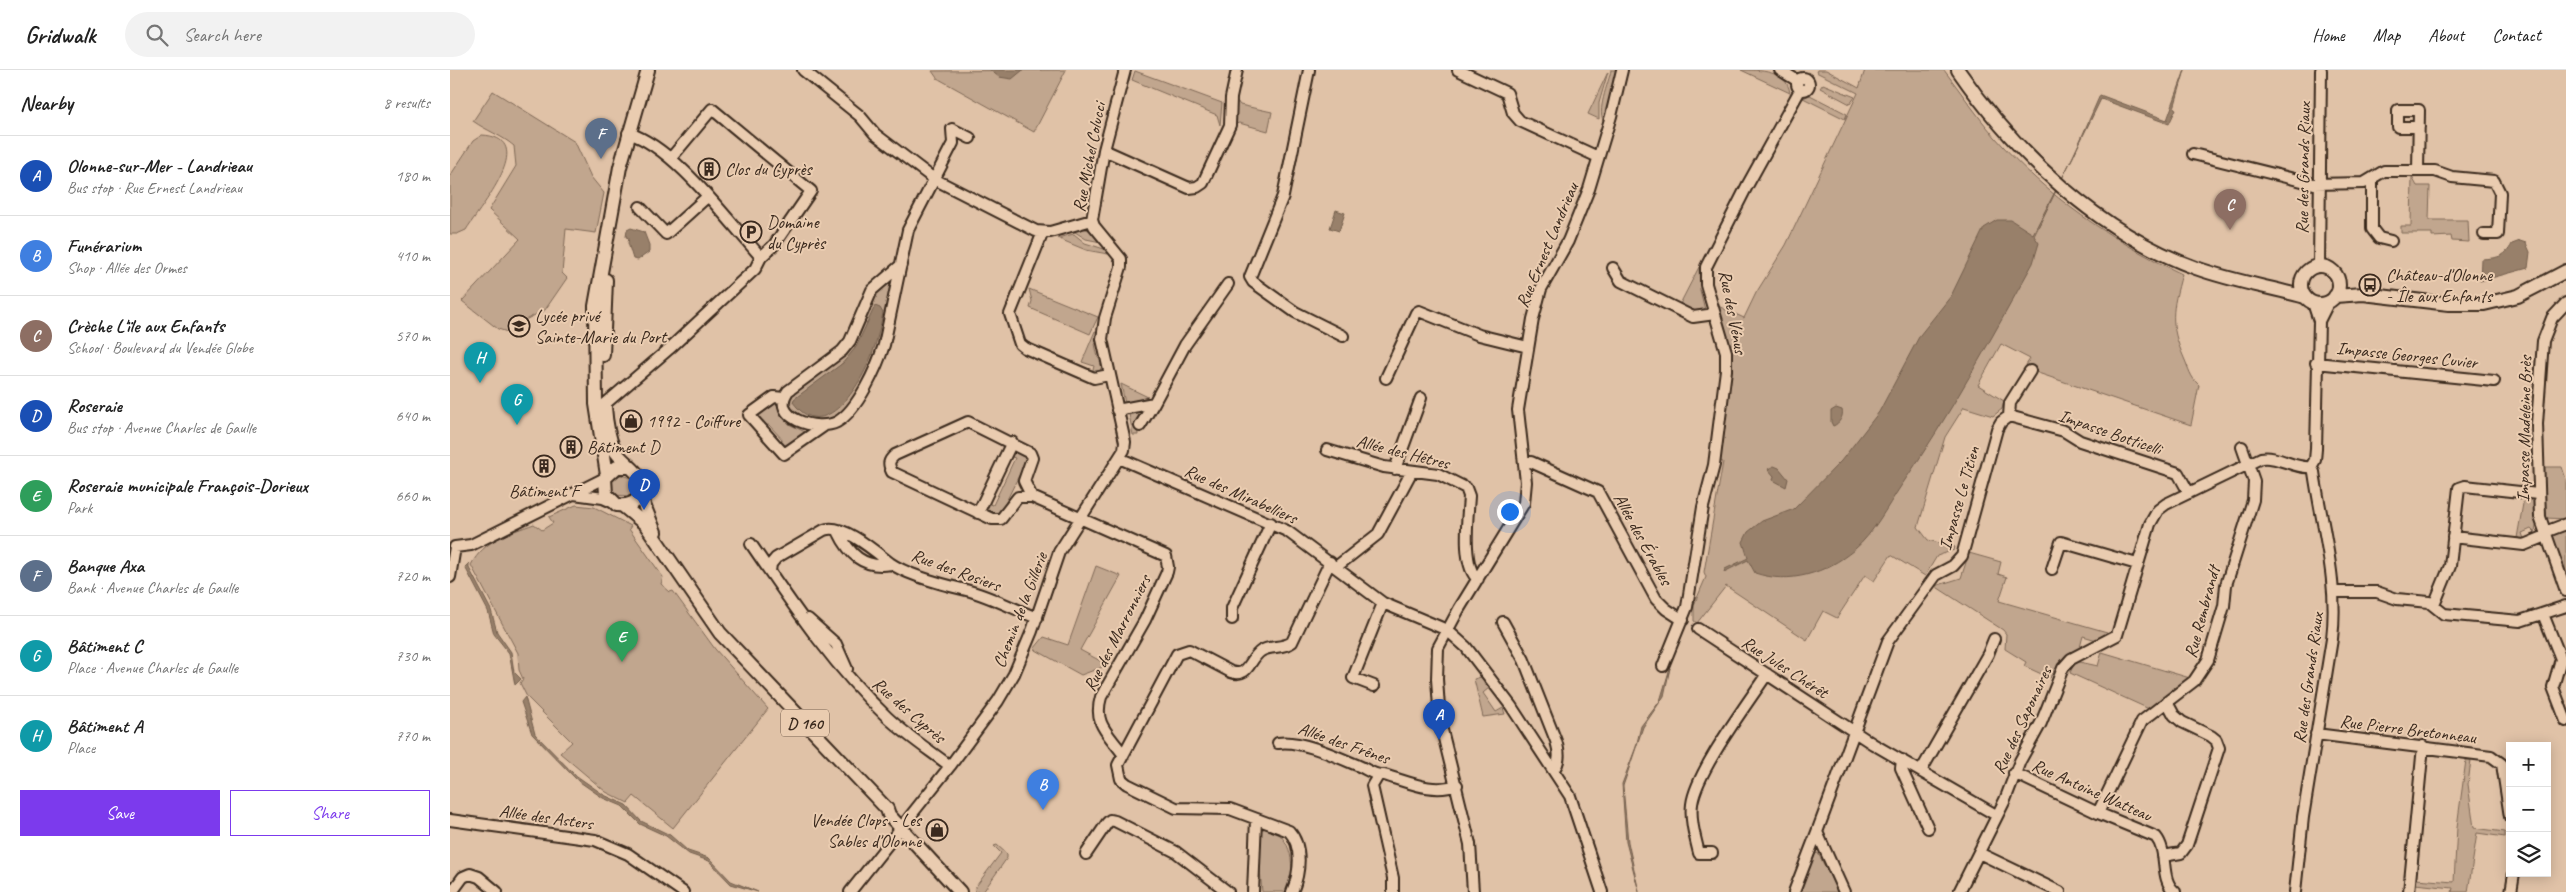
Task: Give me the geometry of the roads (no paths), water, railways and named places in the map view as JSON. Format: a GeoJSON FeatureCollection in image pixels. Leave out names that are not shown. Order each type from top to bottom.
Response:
{"type":"FeatureCollection","features":[{"type":"Feature","properties":{"kind":"main road"},"geometry":{"type":"LineString","coordinates":[[608,240],[604,352],[606,423],[613,447],[630,467],[641,476],[642,492],[635,502],[618,504],[606,494],[606,477],[598,425],[595,306],[601,264],[608,240],[628,133],[648,70]]}},
{"type":"Feature","properties":{"kind":"main road"},"geometry":{"type":"LineString","coordinates":[[1958,70],[1984,105],[2024,150],[2064,188],[2110,222],[2150,246],[2195,268],[2228,278],[2272,287],[2309,300],[2332,299],[2363,294],[2449,304],[2484,304],[2518,296],[2566,271]]}},
{"type":"Feature","properties":{"kind":"main road"},"geometry":{"type":"LineString","coordinates":[[2272,287],[2301,281],[2310,269],[2319,266],[2329,269],[2338,281],[2363,294]]}},
{"type":"Feature","properties":{"kind":"main road"},"geometry":{"type":"LineString","coordinates":[[2301,281],[2301,286],[2309,300]]}},
{"type":"Feature","properties":{"kind":"main road"},"geometry":{"type":"LineString","coordinates":[[2332,299],[2338,281]]}},
{"type":"Feature","properties":{"kind":"main road"},"geometry":{"type":"LineString","coordinates":[[606,477],[617,467],[630,467]]}},
{"type":"Feature","properties":{"kind":"main road","name":"D 160"},"geometry":{"type":"LineString","coordinates":[[642,492],[644,505],[660,546]]}},
{"type":"Feature","properties":{"kind":"main road","name":"D 160"},"geometry":{"type":"LineString","coordinates":[[618,504],[645,524],[720,633],[887,809],[889,815],[960,892]]}},
{"type":"Feature","properties":{"kind":"street"},"geometry":{"type":"LineString","coordinates":[[803,70],[860,116],[874,134],[934,179],[1043,232],[1092,220]]}},
{"type":"Feature","properties":{"kind":"street","name":"Rue Michel Colucci"},"geometry":{"type":"LineString","coordinates":[[1125,70],[1104,150],[1092,220],[1094,226],[1118,254],[1122,263],[1103,328],[1103,349],[1125,446]]}},
{"type":"Feature","properties":{"kind":"street"},"geometry":{"type":"LineString","coordinates":[[1104,150],[1189,188],[1197,187],[1203,183],[1230,125],[1231,98],[1237,70]]}},
{"type":"Feature","properties":{"kind":"street"},"geometry":{"type":"LineString","coordinates":[[1309,70],[1284,196],[1250,277],[1253,282],[1295,312],[1342,336]]}},
{"type":"Feature","properties":{"kind":"street"},"geometry":{"type":"LineString","coordinates":[[1458,70],[1507,93],[1513,113],[1520,121],[1598,157]]}},
{"type":"Feature","properties":{"kind":"street","name":"Rue Ernest Landrieau"},"geometry":{"type":"LineString","coordinates":[[1473,892],[1473,860],[1457,785],[1443,737],[1437,679],[1438,648],[1524,503],[1526,490],[1518,410],[1528,347],[1541,289],[1575,226],[1598,157],[1622,70]]}},
{"type":"Feature","properties":{"kind":"street"},"geometry":{"type":"LineString","coordinates":[[1780,70],[1801,79]]}},
{"type":"Feature","properties":{"kind":"street","name":"Rue des Grands Riaux"},"geometry":{"type":"LineString","coordinates":[[2319,266],[2321,70]]}},
{"type":"Feature","properties":{"kind":"street","name":"Rue des Vénus"},"geometry":{"type":"LineString","coordinates":[[1683,620],[1694,570],[1703,507],[1714,465],[1726,370],[1726,352],[1705,275],[1708,260],[1801,79]]}},
{"type":"Feature","properties":{"kind":"street"},"geometry":{"type":"LineString","coordinates":[[605,404],[669,350],[749,275],[760,263],[761,257],[774,245],[811,191],[712,109],[671,158]]}},
{"type":"Feature","properties":{"kind":"street"},"geometry":{"type":"LineString","coordinates":[[2418,171],[2419,127]]}},
{"type":"Feature","properties":{"kind":"street"},"geometry":{"type":"LineString","coordinates":[[784,398],[774,397],[749,415],[784,454],[824,426],[844,416],[856,402],[879,360],[888,330],[908,230],[953,143],[952,129],[970,138]]}},
{"type":"Feature","properties":{"kind":"street"},"geometry":{"type":"LineString","coordinates":[[628,133],[651,142],[671,158],[761,257]]}},
{"type":"Feature","properties":{"kind":"street"},"geometry":{"type":"LineString","coordinates":[[2193,154],[2319,184],[2364,183],[2372,180],[2384,171],[2435,171],[2452,178],[2494,181],[2500,193],[2498,234],[2484,234]]}},
{"type":"Feature","properties":{"kind":"street"},"geometry":{"type":"LineString","coordinates":[[2372,180],[2372,229],[2379,238],[2391,241]]}},
{"type":"Feature","properties":{"kind":"street"},"geometry":{"type":"LineString","coordinates":[[640,207],[666,234],[707,197]]}},
{"type":"Feature","properties":{"kind":"street"},"geometry":{"type":"LineString","coordinates":[[1043,232],[1010,314],[1020,344],[1024,348],[1094,378],[1109,375]]}},
{"type":"Feature","properties":{"kind":"street"},"geometry":{"type":"LineString","coordinates":[[824,426],[807,424],[792,417],[784,405],[784,398],[792,387],[842,351],[850,342],[872,290],[901,265]]}},
{"type":"Feature","properties":{"kind":"street"},"geometry":{"type":"LineString","coordinates":[[1612,268],[1622,281],[1693,317],[1701,318],[1716,314]]}},
{"type":"Feature","properties":{"kind":"street"},"geometry":{"type":"LineString","coordinates":[[1140,426],[1185,345],[1228,284]]}},
{"type":"Feature","properties":{"kind":"street","name":"Rue des Grands Riaux"},"geometry":{"type":"LineString","coordinates":[[2295,892],[2303,817],[2333,635],[2334,592],[2322,506],[2311,467],[2315,460],[2316,449],[2316,363],[2319,322],[2332,299]]}},
{"type":"Feature","properties":{"kind":"street","name":"Rue des Grands Riaux"},"geometry":{"type":"LineString","coordinates":[[2309,300],[2319,322]]}},
{"type":"Feature","properties":{"kind":"street","name":"Impasse Madeleine Brès"},"geometry":{"type":"LineString","coordinates":[[2566,303],[2552,318],[2542,341],[2537,424],[2540,517],[2566,591]]}},
{"type":"Feature","properties":{"kind":"street"},"geometry":{"type":"LineString","coordinates":[[1386,378],[1416,313],[1419,311],[1479,334],[1528,347]]}},
{"type":"Feature","properties":{"kind":"street","name":"Impasse Georges Cuvier"},"geometry":{"type":"LineString","coordinates":[[2316,363],[2494,381]]}},
{"type":"Feature","properties":{"kind":"street","name":"Impasse Le Titien"},"geometry":{"type":"LineString","coordinates":[[1794,892],[1890,638],[1936,575],[1953,566],[1962,556],[1997,429],[2001,422],[2009,416],[2010,403],[2030,371]]}},
{"type":"Feature","properties":{"kind":"street"},"geometry":{"type":"LineString","coordinates":[[1395,470],[1421,398]]}},
{"type":"Feature","properties":{"kind":"street"},"geometry":{"type":"LineString","coordinates":[[1117,410],[1154,403]]}},
{"type":"Feature","properties":{"kind":"street","name":"Impasse Botticelli"},"geometry":{"type":"LineString","coordinates":[[2009,416],[2064,432],[2080,441],[2178,473],[2189,493]]}},
{"type":"Feature","properties":{"kind":"street"},"geometry":{"type":"LineString","coordinates":[[1032,497],[1024,481],[1032,455],[1012,442],[968,422],[890,460],[889,464],[892,472],[992,519],[1001,519],[1015,498],[1032,497],[1079,519]]}},
{"type":"Feature","properties":{"kind":"street"},"geometry":{"type":"LineString","coordinates":[[978,513],[1012,442]]}},
{"type":"Feature","properties":{"kind":"street","name":"Chemin de la Gillerie"},"geometry":{"type":"LineString","coordinates":[[850,892],[950,766],[1006,687],[1037,618],[1057,557],[1125,446]]}},
{"type":"Feature","properties":{"kind":"street","name":"Rue Rembrandt"},"geometry":{"type":"LineString","coordinates":[[2098,813],[2142,721],[2194,681],[2208,660],[2224,606],[2227,580],[2252,508],[2254,481],[2250,462],[2242,447]]}},
{"type":"Feature","properties":{"kind":"street","name":"Allée des Hêtres"},"geometry":{"type":"LineString","coordinates":[[1327,450],[1395,470],[1438,474],[1462,485],[1468,491],[1468,555],[1474,576],[1478,579]]}},
{"type":"Feature","properties":{"kind":"street","name":"Rue des Saponaires"},"geometry":{"type":"LineString","coordinates":[[1959,892],[1979,853],[2014,773],[2041,723],[2067,663],[2116,635],[2154,516],[2166,504],[2250,462],[2270,457],[2303,467],[2311,467]]}},
{"type":"Feature","properties":{"kind":"street","name":"Rue des Mirabelliers"},"geometry":{"type":"LineString","coordinates":[[1119,458],[1271,524],[1298,538],[1383,603],[1447,630],[1466,647],[1483,666],[1573,803],[1602,892]]}},
{"type":"Feature","properties":{"kind":"street","name":"Allée des Érables"},"geometry":{"type":"LineString","coordinates":[[1524,462],[1531,462],[1598,492],[1656,598],[1666,610],[1683,620]]}},
{"type":"Feature","properties":{"kind":"street"},"geometry":{"type":"LineString","coordinates":[[1292,892],[1298,867],[1295,838],[1283,828],[1230,808],[1187,810],[1176,808],[1127,784],[1121,779],[1118,768],[1123,754],[1177,654],[1189,650],[1236,674],[1246,670],[1260,651],[1292,642],[1333,564],[1378,534],[1412,471]]}},
{"type":"Feature","properties":{"kind":"street"},"geometry":{"type":"LineString","coordinates":[[450,577],[452,546],[471,545],[496,530],[536,514],[606,477]]}},
{"type":"Feature","properties":{"kind":"street"},"geometry":{"type":"LineString","coordinates":[[2434,605],[2450,566],[2458,491],[2462,486],[2538,494]]}},
{"type":"Feature","properties":{"kind":"street"},"geometry":{"type":"LineString","coordinates":[[574,494],[618,504]]}},
{"type":"Feature","properties":{"kind":"street","name":"Rue des Marronniers"},"geometry":{"type":"LineString","coordinates":[[1079,519],[1161,552],[1168,561],[1167,572],[1145,620],[1101,697],[1098,710],[1100,721],[1123,754]]}},
{"type":"Feature","properties":{"kind":"street"},"geometry":{"type":"LineString","coordinates":[[1232,619],[1232,608],[1271,524]]}},
{"type":"Feature","properties":{"kind":"street"},"geometry":{"type":"LineString","coordinates":[[2453,537],[2524,545],[2566,524]]}},
{"type":"Feature","properties":{"kind":"street"},"geometry":{"type":"LineString","coordinates":[[770,572],[771,564],[776,558],[824,530],[831,528],[838,531]]}},
{"type":"Feature","properties":{"kind":"street","name":"Rue des Rosiers"},"geometry":{"type":"LineString","coordinates":[[838,531],[848,551],[854,556],[878,566],[891,564]]}},
{"type":"Feature","properties":{"kind":"street","name":"Rue des Rosiers"},"geometry":{"type":"LineString","coordinates":[[838,531],[864,542],[891,564],[938,584],[966,590],[1037,618]]}},
{"type":"Feature","properties":{"kind":"street"},"geometry":{"type":"LineString","coordinates":[[2052,569],[2062,542],[2138,564]]}},
{"type":"Feature","properties":{"kind":"street","name":"Rue des Cyprès"},"geometry":{"type":"LineString","coordinates":[[751,544],[800,616],[810,620],[836,644],[849,675],[888,718],[950,766]]}},
{"type":"Feature","properties":{"kind":"street"},"geometry":{"type":"LineString","coordinates":[[2334,592],[2375,591],[2397,600],[2429,602],[2444,614],[2520,621],[2566,606]]}},
{"type":"Feature","properties":{"kind":"street"},"geometry":{"type":"LineString","coordinates":[[1374,686],[1353,678],[1383,603]]}},
{"type":"Feature","properties":{"kind":"street"},"geometry":{"type":"LineString","coordinates":[[2543,614],[2561,659],[2553,687],[2566,721]]}},
{"type":"Feature","properties":{"kind":"street"},"geometry":{"type":"LineString","coordinates":[[1663,666],[1683,620]]}},
{"type":"Feature","properties":{"kind":"street"},"geometry":{"type":"LineString","coordinates":[[1504,622],[1524,660],[1556,741],[1559,751],[1558,761],[1553,770]]}},
{"type":"Feature","properties":{"kind":"street","name":"Rue Jules Chérêt"},"geometry":{"type":"LineString","coordinates":[[1698,629],[1854,731],[1996,815]]}},
{"type":"Feature","properties":{"kind":"street"},"geometry":{"type":"LineString","coordinates":[[1921,771],[1988,654],[1994,638]]}},
{"type":"Feature","properties":{"kind":"street"},"geometry":{"type":"LineString","coordinates":[[1712,853],[1699,853],[1692,810],[1695,791],[1703,773],[1767,674]]}},
{"type":"Feature","properties":{"kind":"street"},"geometry":{"type":"LineString","coordinates":[[2163,856],[2181,853],[2187,845],[2219,748],[2216,740],[2211,736],[2178,718],[2167,702]]}},
{"type":"Feature","properties":{"kind":"street","name":"Rue Pierre Bretonneau"},"geometry":{"type":"LineString","coordinates":[[2316,734],[2486,754],[2496,758],[2503,768],[2506,789]]}},
{"type":"Feature","properties":{"kind":"street","name":"Allée des Frênes"},"geometry":{"type":"LineString","coordinates":[[1278,743],[1289,741],[1350,762],[1378,776],[1384,775],[1436,790],[1457,785]]}},
{"type":"Feature","properties":{"kind":"street"},"geometry":{"type":"LineString","coordinates":[[2409,892],[2423,746]]}},
{"type":"Feature","properties":{"kind":"street"},"geometry":{"type":"LineString","coordinates":[[1902,760],[1902,768],[1928,828]]}},
{"type":"Feature","properties":{"kind":"street","name":"Rue Antoine Watteau"},"geometry":{"type":"LineString","coordinates":[[2014,773],[2098,813],[2156,837],[2163,856],[2168,886],[2173,892]]}},
{"type":"Feature","properties":{"kind":"street"},"geometry":{"type":"LineString","coordinates":[[1378,776],[1372,786],[1393,878],[1393,892]]}},
{"type":"Feature","properties":{"kind":"street"},"geometry":{"type":"LineString","coordinates":[[1253,892],[1256,819]]}},
{"type":"Feature","properties":{"kind":"street","name":"Allée des Asters"},"geometry":{"type":"LineString","coordinates":[[450,820],[595,840],[628,854],[683,892]]}},
{"type":"Feature","properties":{"kind":"street"},"geometry":{"type":"LineString","coordinates":[[1086,854],[1106,823],[1110,820],[1115,821],[1176,852],[1228,892]]}},
{"type":"Feature","properties":{"kind":"street"},"geometry":{"type":"LineString","coordinates":[[1817,832],[1844,892]]}},
{"type":"Feature","properties":{"kind":"street"},"geometry":{"type":"LineString","coordinates":[[1979,853],[2054,891]]}},
{"type":"Feature","properties":{"kind":"street"},"geometry":{"type":"LineString","coordinates":[[452,892],[463,877],[470,874],[479,877],[497,892]]}},
{"type":"Feature","properties":{"kind":"street"},"geometry":{"type":"LineString","coordinates":[[2511,892],[2513,877]]}},
{"type":"Feature","properties":{"kind":"place","name":"Banque Axa"},"geometry":{"type":"Point","coordinates":[601,159]}},
{"type":"Feature","properties":{"kind":"place","name":"Clos du Cyprès"},"geometry":{"type":"Point","coordinates":[709,169]}},
{"type":"Feature","properties":{"kind":"place","name":"Crèche L'ïle aux Enfants"},"geometry":{"type":"Point","coordinates":[2230,230]}},
{"type":"Feature","properties":{"kind":"place","name":"Domaine du Cyprès"},"geometry":{"type":"Point","coordinates":[751,232]}},
{"type":"Feature","properties":{"kind":"place","name":"Château-d'Olonne - Île aux Enfants"},"geometry":{"type":"Point","coordinates":[2370,285]}},
{"type":"Feature","properties":{"kind":"place","name":"Lycée privé Sainte-Marie du Port"},"geometry":{"type":"Point","coordinates":[519,326]}},
{"type":"Feature","properties":{"kind":"place","name":"Bâtiment A"},"geometry":{"type":"Point","coordinates":[480,383]}},
{"type":"Feature","properties":{"kind":"place","name":"1992 - Coiffure"},"geometry":{"type":"Point","coordinates":[631,421]}},
{"type":"Feature","properties":{"kind":"place","name":"Bâtiment C"},"geometry":{"type":"Point","coordinates":[517,425]}},
{"type":"Feature","properties":{"kind":"place","name":"Bâtiment D"},"geometry":{"type":"Point","coordinates":[571,447]}},
{"type":"Feature","properties":{"kind":"place","name":"Bâtiment F"},"geometry":{"type":"Point","coordinates":[544,466]}},
{"type":"Feature","properties":{"kind":"place","name":"Roseraie"},"geometry":{"type":"Point","coordinates":[644,510]}},
{"type":"Feature","properties":{"kind":"place","name":"Roseraie municipale François-Dorieux"},"geometry":{"type":"Point","coordinates":[622,662]}},
{"type":"Feature","properties":{"kind":"place","name":"Olonne-sur-Mer - Landrieau"},"geometry":{"type":"Point","coordinates":[1439,740]}},
{"type":"Feature","properties":{"kind":"place","name":"Funérarium"},"geometry":{"type":"Point","coordinates":[1043,810]}},
{"type":"Feature","properties":{"kind":"place","name":"Vendée Clops - Les Sables d'Olonne"},"geometry":{"type":"Point","coordinates":[937,830]}}]}
